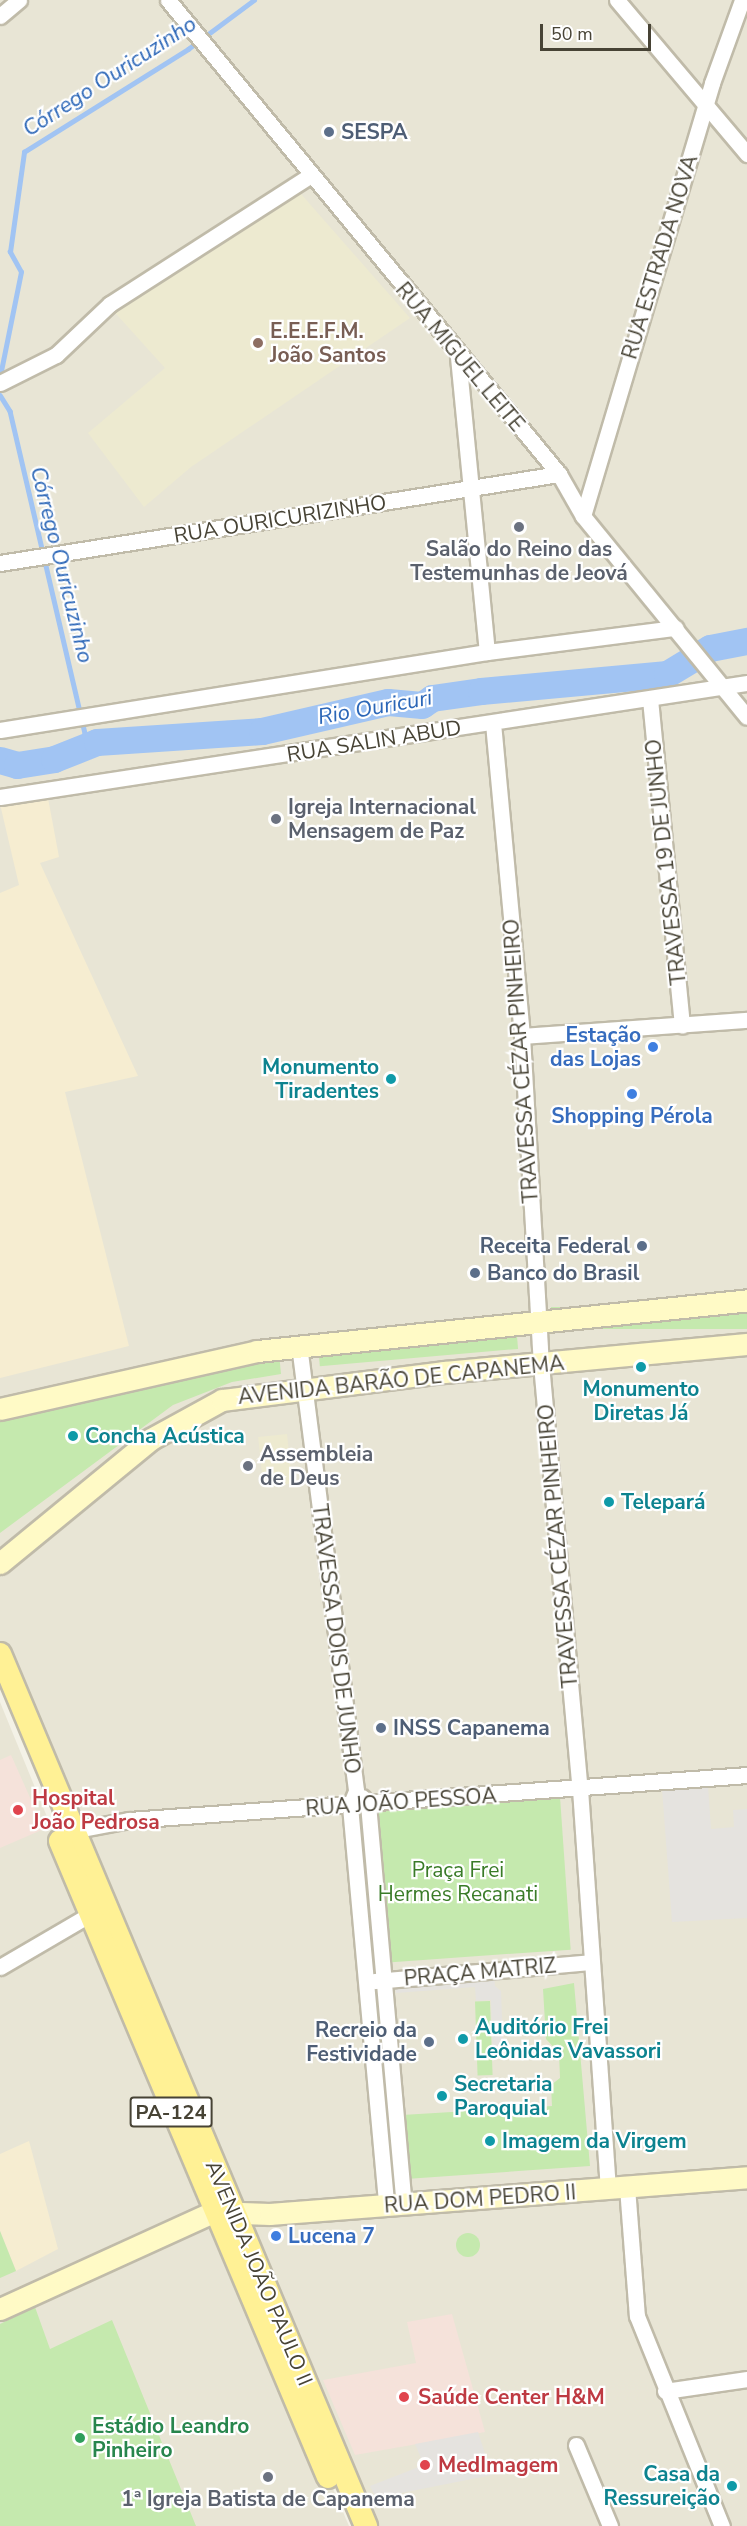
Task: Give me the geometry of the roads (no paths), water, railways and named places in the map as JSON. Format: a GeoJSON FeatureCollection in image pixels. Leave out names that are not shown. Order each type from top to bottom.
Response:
{"type":"FeatureCollection","features":[{"type":"Feature","properties":{"kind":"main road","name":"AVENIDA JOÃO PAULO II"},"geometry":{"type":"LineString","coordinates":[[0,1654],[64,1833],[88,1915],[366,2526]]}},
{"type":"Feature","properties":{"kind":"main road","name":"AVENIDA JOÃO PAULO II"},"geometry":{"type":"LineString","coordinates":[[0,1696],[64,1833],[223,2212],[350,2526]]}},
{"type":"Feature","properties":{"kind":"street"},"geometry":{"type":"LineString","coordinates":[[0,16],[19,0]]}},
{"type":"Feature","properties":{"kind":"street","name":"RUA MIGUEL LEITE"},"geometry":{"type":"LineString","coordinates":[[168,0],[458,357],[559,474],[583,516],[747,717]]}},
{"type":"Feature","properties":{"kind":"street"},"geometry":{"type":"LineString","coordinates":[[617,0],[705,108],[747,154]]}},
{"type":"Feature","properties":{"kind":"street","name":"RUA ESTRADA NOVA"},"geometry":{"type":"LineString","coordinates":[[583,516],[705,108],[742,0]]}},
{"type":"Feature","properties":{"kind":"street"},"geometry":{"type":"LineString","coordinates":[[0,383],[56,355],[110,304],[309,176]]}},
{"type":"Feature","properties":{"kind":"street"},"geometry":{"type":"LineString","coordinates":[[458,357],[487,652]]}},
{"type":"Feature","properties":{"kind":"street","name":"RUA OURICURIZINHO"},"geometry":{"type":"LineString","coordinates":[[0,563],[559,474]]}},
{"type":"Feature","properties":{"kind":"street"},"geometry":{"type":"LineString","coordinates":[[0,730],[487,652],[675,628]]}},
{"type":"Feature","properties":{"kind":"street","name":"RUA SALIN ABUD"},"geometry":{"type":"LineString","coordinates":[[0,797],[747,683]]}},
{"type":"Feature","properties":{"kind":"street","name":"TRAVESSA 19 DE JUNHO"},"geometry":{"type":"LineString","coordinates":[[650,699],[682,1024]]}},
{"type":"Feature","properties":{"kind":"street","name":"TRAVESSA CÉZAR PINHEIRO"},"geometry":{"type":"LineString","coordinates":[[493,723],[522,1036],[541,1364],[580,1789],[591,1962],[617,2188],[634,2306],[664,2391],[722,2526]]}},
{"type":"Feature","properties":{"kind":"street"},"geometry":{"type":"LineString","coordinates":[[522,1036],[747,1020]]}},
{"type":"Feature","properties":{"kind":"street","name":"AVENIDA BARÃO DE CAPANEMA"},"geometry":{"type":"LineString","coordinates":[[0,1409],[219,1357],[299,1345],[539,1318],[747,1300]]}},
{"type":"Feature","properties":{"kind":"street","name":"AVENIDA BARÃO DE CAPANEMA"},"geometry":{"type":"LineString","coordinates":[[0,1563],[80,1492],[174,1423],[222,1400],[304,1387],[747,1344]]}},
{"type":"Feature","properties":{"kind":"street","name":"TRAVESSA DOIS DE JUNHO"},"geometry":{"type":"LineString","coordinates":[[299,1345],[356,1791]]}},
{"type":"Feature","properties":{"kind":"street","name":"RUA JOÃO PESSOA"},"geometry":{"type":"LineString","coordinates":[[64,1833],[129,1820],[350,1806],[747,1775]]}},
{"type":"Feature","properties":{"kind":"street"},"geometry":{"type":"LineString","coordinates":[[356,1791],[368,1804],[385,1980],[395,2205],[350,1806],[356,1791]]}},
{"type":"Feature","properties":{"kind":"street"},"geometry":{"type":"LineString","coordinates":[[0,1967],[88,1915]]}},
{"type":"Feature","properties":{"kind":"street","name":"PRAÇA MATRIZ"},"geometry":{"type":"LineString","coordinates":[[368,1981],[591,1962]]}},
{"type":"Feature","properties":{"kind":"street","name":"RUA DOM PEDRO II"},"geometry":{"type":"LineString","coordinates":[[223,2212],[395,2205],[747,2177]]}},
{"type":"Feature","properties":{"kind":"street"},"geometry":{"type":"LineString","coordinates":[[0,2309],[223,2212]]}},
{"type":"Feature","properties":{"kind":"street"},"geometry":{"type":"LineString","coordinates":[[664,2391],[747,2379]]}},
{"type":"Feature","properties":{"kind":"street"},"geometry":{"type":"LineString","coordinates":[[576,2445],[610,2526]]}},
{"type":"Feature","properties":{"kind":"waterway","name":"Córrego Ouricuzinho"},"geometry":{"type":"LineString","coordinates":[[0,376],[21,272],[10,252],[24,152],[188,49],[254,0]]}},
{"type":"Feature","properties":{"kind":"waterway","name":"Córrego Ouricuzinho"},"geometry":{"type":"LineString","coordinates":[[0,395],[10,411],[85,734],[82,745]]}},
{"type":"Feature","properties":{"kind":"waterway","name":"Rio Ouricuri"},"geometry":{"type":"LineString","coordinates":[[0,760],[17,765],[54,759],[97,742],[262,731],[388,702],[422,705],[432,698],[481,691],[667,674],[710,648],[747,641]]}},
{"type":"Feature","properties":{"kind":"place","name":"SESPA"},"geometry":{"type":"Point","coordinates":[329,132]}},
{"type":"Feature","properties":{"kind":"place","name":"E.E.E.F.M. João Santos"},"geometry":{"type":"Point","coordinates":[258,343]}},
{"type":"Feature","properties":{"kind":"place","name":"Salão do Reino das Testemunhas de Jeová"},"geometry":{"type":"Point","coordinates":[519,527]}},
{"type":"Feature","properties":{"kind":"place","name":"Igreja Internacional Mensagem de Paz"},"geometry":{"type":"Point","coordinates":[276,819]}},
{"type":"Feature","properties":{"kind":"place","name":"Estação das Lojas"},"geometry":{"type":"Point","coordinates":[653,1047]}},
{"type":"Feature","properties":{"kind":"place","name":"Monumento Tiradentes"},"geometry":{"type":"Point","coordinates":[391,1079]}},
{"type":"Feature","properties":{"kind":"place","name":"Shopping Pérola"},"geometry":{"type":"Point","coordinates":[632,1094]}},
{"type":"Feature","properties":{"kind":"place","name":"Receita Federal"},"geometry":{"type":"Point","coordinates":[642,1246]}},
{"type":"Feature","properties":{"kind":"place","name":"Banco do Brasil"},"geometry":{"type":"Point","coordinates":[475,1273]}},
{"type":"Feature","properties":{"kind":"place","name":"Monumento Diretas Já"},"geometry":{"type":"Point","coordinates":[641,1367]}},
{"type":"Feature","properties":{"kind":"place","name":"Concha Acústica"},"geometry":{"type":"Point","coordinates":[73,1436]}},
{"type":"Feature","properties":{"kind":"place","name":"Assembleia de Deus"},"geometry":{"type":"Point","coordinates":[248,1466]}},
{"type":"Feature","properties":{"kind":"place","name":"Telepará"},"geometry":{"type":"Point","coordinates":[609,1502]}},
{"type":"Feature","properties":{"kind":"place","name":"INSS Capanema"},"geometry":{"type":"Point","coordinates":[381,1728]}},
{"type":"Feature","properties":{"kind":"place","name":"Hospital João Pedrosa"},"geometry":{"type":"Point","coordinates":[18,1810]}},
{"type":"Feature","properties":{"kind":"place","name":"Auditório Frei Leônidas Vavassori"},"geometry":{"type":"Point","coordinates":[463,2039]}},
{"type":"Feature","properties":{"kind":"place","name":"Recreio da Festividade"},"geometry":{"type":"Point","coordinates":[429,2042]}},
{"type":"Feature","properties":{"kind":"place","name":"Secretaria Paroquial"},"geometry":{"type":"Point","coordinates":[442,2096]}},
{"type":"Feature","properties":{"kind":"place","name":"Imagem da Virgem"},"geometry":{"type":"Point","coordinates":[490,2141]}},
{"type":"Feature","properties":{"kind":"place","name":"Lucena 7"},"geometry":{"type":"Point","coordinates":[276,2236]}},
{"type":"Feature","properties":{"kind":"place","name":"Saúde Center H&M"},"geometry":{"type":"Point","coordinates":[404,2397]}},
{"type":"Feature","properties":{"kind":"place","name":"Estádio Leandro Pinheiro"},"geometry":{"type":"Point","coordinates":[80,2438]}},
{"type":"Feature","properties":{"kind":"place","name":"MedImagem"},"geometry":{"type":"Point","coordinates":[425,2465]}},
{"type":"Feature","properties":{"kind":"place","name":"1ª Igreja Batista de Capanema"},"geometry":{"type":"Point","coordinates":[268,2477]}},
{"type":"Feature","properties":{"kind":"place","name":"Casa da Ressureição"},"geometry":{"type":"Point","coordinates":[732,2486]}},
{"type":"Feature","properties":{"kind":"park label","name":"Praça Frei Hermes Recanati"},"geometry":{"type":"Point","coordinates":[458,1882]}}]}
